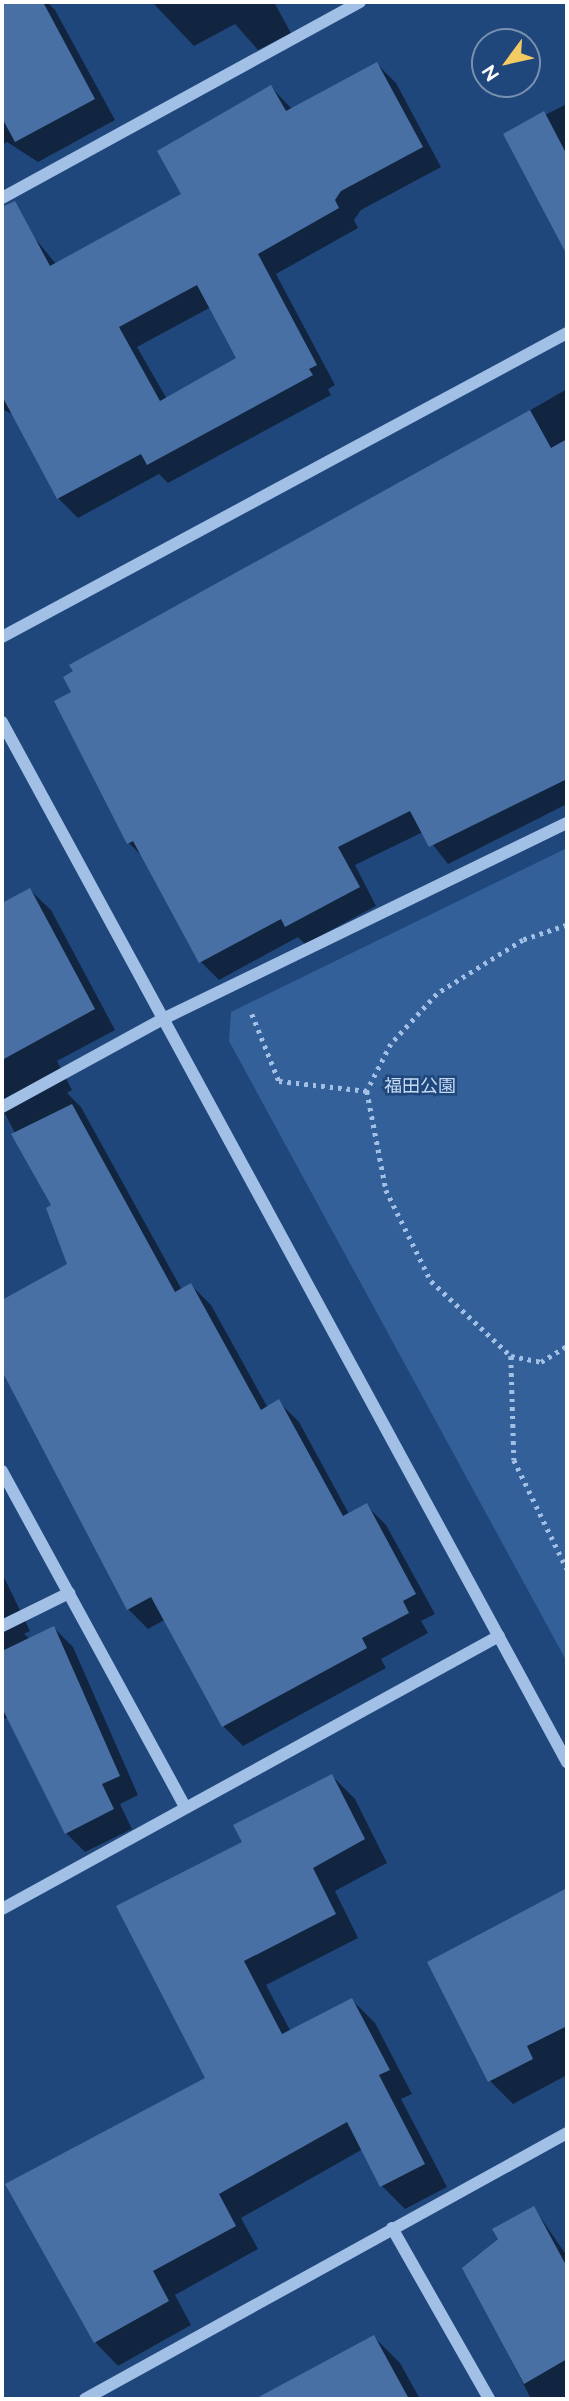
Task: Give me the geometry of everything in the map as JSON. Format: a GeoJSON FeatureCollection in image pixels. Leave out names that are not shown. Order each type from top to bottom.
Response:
{"type":"FeatureCollection","features":[{"type":"Feature","properties":{"kind":"street"},"geometry":{"type":"LineString","coordinates":[[2,198],[360,2]]}},
{"type":"Feature","properties":{"kind":"street"},"geometry":{"type":"LineString","coordinates":[[2,637],[567,333]]}},
{"type":"Feature","properties":{"kind":"street"},"geometry":{"type":"LineString","coordinates":[[2,722],[567,1762]]}},
{"type":"Feature","properties":{"kind":"street"},"geometry":{"type":"LineString","coordinates":[[2,1107],[163,1019],[567,823]]}},
{"type":"Feature","properties":{"kind":"street"},"geometry":{"type":"LineString","coordinates":[[2,1471],[185,1807]]}},
{"type":"Feature","properties":{"kind":"street"},"geometry":{"type":"LineString","coordinates":[[2,1626],[69,1593]]}},
{"type":"Feature","properties":{"kind":"street"},"geometry":{"type":"LineString","coordinates":[[2,1909],[499,1636]]}},
{"type":"Feature","properties":{"kind":"street"},"geometry":{"type":"LineString","coordinates":[[85,2399],[98,2395],[392,2228],[567,2133]]}},
{"type":"Feature","properties":{"kind":"street"},"geometry":{"type":"LineString","coordinates":[[392,2228],[489,2399]]}},
{"type":"Feature","properties":{"kind":"path"},"geometry":{"type":"LineString","coordinates":[[567,925],[523,940],[437,994],[391,1044],[367,1091],[373,1146],[405,1235],[431,1281],[511,1356],[541,1362],[567,1346]]}},
{"type":"Feature","properties":{"kind":"path"},"geometry":{"type":"LineString","coordinates":[[239,983],[279,1081],[367,1091]]}},
{"type":"Feature","properties":{"kind":"path"},"geometry":{"type":"LineString","coordinates":[[511,1356],[514,1460],[567,1569]]}},
{"type":"Feature","properties":{"kind":"green space","name":"福田公園"},"geometry":{"type":"Polygon","coordinates":[[[567,848],[567,1662],[229,1041],[231,1012],[567,848]]]}},
{"type":"Feature","properties":{"kind":"building"},"geometry":{"type":"Polygon","coordinates":[[[2,2],[43,2],[95,99],[15,142],[2,118],[2,2]]]}},
{"type":"Feature","properties":{"kind":"building"},"geometry":{"type":"Polygon","coordinates":[[[377,62],[423,147],[341,191],[335,200],[339,208],[258,254],[317,365],[309,369],[313,375],[147,465],[141,454],[57,499],[2,396],[2,207],[15,201],[50,266],[181,194],[157,151],[271,85],[286,111],[377,62]],[[197,285],[119,327],[160,401],[236,358],[197,285]]]}},
{"type":"Feature","properties":{"kind":"building"},"geometry":{"type":"Polygon","coordinates":[[[544,111],[567,155],[567,255],[503,134],[544,111]]]}},
{"type":"Feature","properties":{"kind":"building"},"geometry":{"type":"Polygon","coordinates":[[[530,410],[551,448],[567,439],[567,779],[429,847],[410,811],[338,847],[360,887],[285,927],[281,919],[199,963],[133,841],[127,844],[54,701],[71,692],[63,677],[73,671],[69,665],[530,410]]]}},
{"type":"Feature","properties":{"kind":"building"},"geometry":{"type":"Polygon","coordinates":[[[30,888],[95,1009],[2,1060],[2,903],[30,888]]]}},
{"type":"Feature","properties":{"kind":"building"},"geometry":{"type":"Polygon","coordinates":[[[72,1104],[175,1292],[191,1283],[261,1410],[279,1399],[343,1516],[367,1503],[416,1594],[403,1601],[409,1613],[362,1638],[367,1648],[222,1727],[151,1597],[127,1610],[2,1371],[2,1300],[67,1264],[46,1208],[51,1205],[11,1134],[72,1104]]]}},
{"type":"Feature","properties":{"kind":"building"},"geometry":{"type":"Polygon","coordinates":[[[54,1626],[120,1776],[102,1784],[114,1809],[65,1834],[2,1708],[2,1651],[54,1626]]]}},
{"type":"Feature","properties":{"kind":"building"},"geometry":{"type":"Polygon","coordinates":[[[332,1774],[365,1839],[313,1868],[336,1914],[244,1961],[282,2034],[352,1998],[390,2070],[379,2075],[425,2164],[380,2187],[347,2122],[219,2194],[236,2226],[153,2271],[169,2301],[94,2343],[5,2184],[205,2078],[116,1906],[242,1842],[233,1825],[332,1774]]]}},
{"type":"Feature","properties":{"kind":"building"},"geometry":{"type":"Polygon","coordinates":[[[567,1888],[567,2026],[527,2046],[533,2059],[488,2082],[427,1962],[567,1888]]]}},
{"type":"Feature","properties":{"kind":"building"},"geometry":{"type":"Polygon","coordinates":[[[534,2206],[567,2267],[567,2359],[524,2384],[462,2268],[498,2239],[492,2229],[534,2206]]]}},
{"type":"Feature","properties":{"kind":"building"},"geometry":{"type":"Polygon","coordinates":[[[374,2335],[409,2399],[255,2399],[374,2335]]]}}]}
